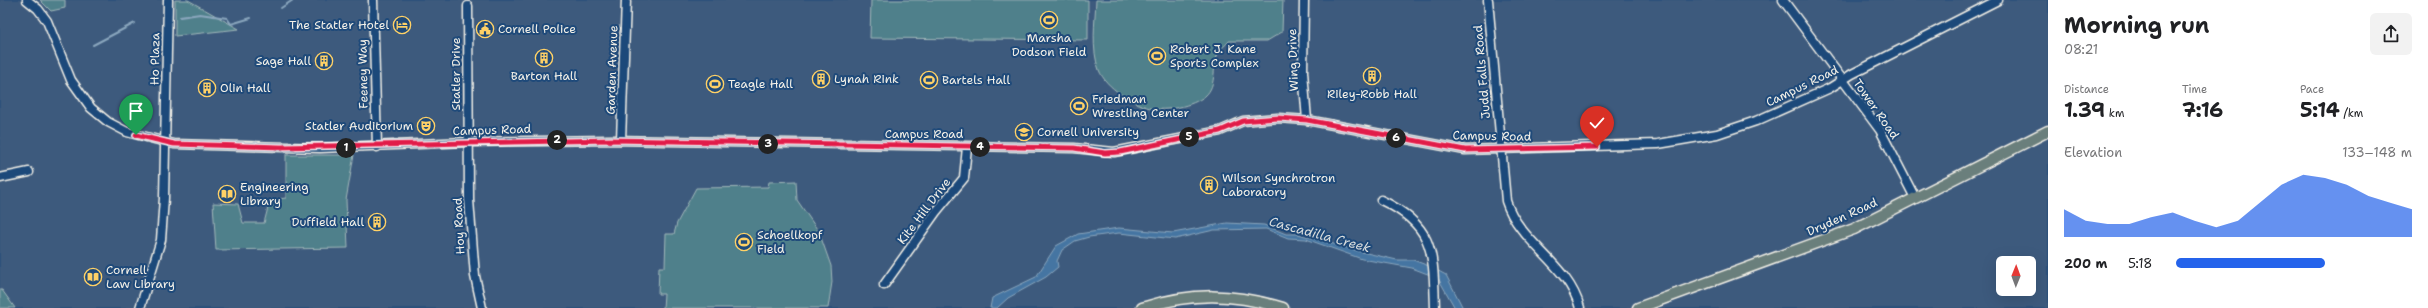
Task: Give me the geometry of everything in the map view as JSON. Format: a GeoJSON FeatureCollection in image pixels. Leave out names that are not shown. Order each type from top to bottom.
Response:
{"type":"FeatureCollection","features":[{"type":"Feature","properties":{"kind":"main road","name":"Dryden Road"},"geometry":{"type":"LineString","coordinates":[[1638,308],[1854,229],[2048,131]]}},
{"type":"Feature","properties":{"kind":"main road"},"geometry":{"type":"LineString","coordinates":[[1142,308],[1180,298],[1200,296],[1240,297],[1283,308]]}},
{"type":"Feature","properties":{"kind":"street","name":"Campus Road"},"geometry":{"type":"LineString","coordinates":[[27,0],[38,9],[47,21],[71,80],[91,108],[122,130],[165,143],[281,147],[377,147],[468,142],[621,140],[1074,148],[1112,153],[1220,131],[1247,120],[1278,118],[1307,120],[1441,147],[1465,150],[1642,145],[1696,139],[1756,121],[1830,88],[1842,80],[1998,0]]}},
{"type":"Feature","properties":{"kind":"street","name":"Ho Plaza"},"geometry":{"type":"LineString","coordinates":[[140,308],[161,240],[168,0]]}},
{"type":"Feature","properties":{"kind":"street","name":"Feeney Way"},"geometry":{"type":"LineString","coordinates":[[373,0],[377,147]]}},
{"type":"Feature","properties":{"kind":"street","name":"Garden Avenue"},"geometry":{"type":"LineString","coordinates":[[621,140],[626,0]]}},
{"type":"Feature","properties":{"kind":"street","name":"Wing Drive"},"geometry":{"type":"LineString","coordinates":[[1304,0],[1303,72],[1307,120]]}},
{"type":"Feature","properties":{"kind":"street","name":"Judd Falls Road"},"geometry":{"type":"LineString","coordinates":[[1488,0],[1504,189],[1509,211],[1520,228],[1562,273],[1575,294],[1580,308]]}},
{"type":"Feature","properties":{"kind":"street","name":"Tower Road"},"geometry":{"type":"LineString","coordinates":[[1783,0],[1880,130],[1915,198]]}},
{"type":"Feature","properties":{"kind":"street","name":"Statler Drive"},"geometry":{"type":"LineString","coordinates":[[468,6],[468,142]]}},
{"type":"Feature","properties":{"kind":"street","name":"Hoy Road"},"geometry":{"type":"LineString","coordinates":[[468,142],[474,270],[482,308]]}},
{"type":"Feature","properties":{"kind":"street","name":"Kite Hill Drive"},"geometry":{"type":"LineString","coordinates":[[884,285],[936,212],[964,178],[968,147]]}},
{"type":"Feature","properties":{"kind":"street"},"geometry":{"type":"LineString","coordinates":[[0,178],[29,172]]}},
{"type":"Feature","properties":{"kind":"street"},"geometry":{"type":"LineString","coordinates":[[1381,200],[1413,220],[1429,243],[1434,283],[1435,308]]}},
{"type":"Feature","properties":{"kind":"shaded area","name":"Cornell University"},"geometry":{"type":"Polygon","coordinates":[[[0,0],[2048,0],[2048,308],[0,308],[0,0]]]}},
{"type":"Feature","properties":{"kind":"shaded area"},"geometry":{"type":"Polygon","coordinates":[[[1227,223],[1264,225],[1286,234],[1298,234],[1362,252],[1397,260],[1413,260],[1446,275],[1463,308],[1455,308],[1438,278],[1412,268],[1362,259],[1306,239],[1288,238],[1266,229],[1214,230],[1175,239],[1119,233],[1089,237],[1075,241],[1062,250],[1057,261],[1058,267],[1046,277],[1008,298],[997,308],[990,308],[992,298],[1036,277],[1056,246],[1078,234],[1119,228],[1173,233],[1227,223]]]}},
{"type":"Feature","properties":{"kind":"green space"},"geometry":{"type":"Polygon","coordinates":[[[40,0],[65,0],[65,8],[51,11],[40,0]]]}},
{"type":"Feature","properties":{"kind":"green space"},"geometry":{"type":"Polygon","coordinates":[[[175,0],[188,0],[239,29],[175,36],[175,0]]]}},
{"type":"Feature","properties":{"kind":"green space"},"geometry":{"type":"Polygon","coordinates":[[[871,0],[1088,0],[1088,40],[870,38],[871,0]]]}},
{"type":"Feature","properties":{"kind":"green space","name":"Robert J. Kane Sports Complex"},"geometry":{"type":"Polygon","coordinates":[[[1096,0],[1283,0],[1282,32],[1267,41],[1229,41],[1217,57],[1212,86],[1205,96],[1193,103],[1171,109],[1150,108],[1120,94],[1102,77],[1097,62],[1094,44],[1096,0]]]}},
{"type":"Feature","properties":{"kind":"green space"},"geometry":{"type":"Polygon","coordinates":[[[286,155],[354,155],[346,200],[348,248],[216,250],[213,203],[238,204],[243,223],[264,223],[270,200],[286,198],[286,155]]]}},
{"type":"Feature","properties":{"kind":"green space","name":"Schoellkopf Field"},"geometry":{"type":"Polygon","coordinates":[[[796,181],[797,200],[819,232],[831,266],[832,282],[828,308],[663,308],[664,294],[658,294],[659,267],[665,267],[666,234],[674,234],[677,223],[696,188],[768,187],[769,182],[796,181]]]}},
{"type":"Feature","properties":{"kind":"green space"},"geometry":{"type":"Polygon","coordinates":[[[0,290],[2,290],[15,308],[0,308],[0,290]]]}},
{"type":"Feature","properties":{"kind":"waterway"},"geometry":{"type":"LineString","coordinates":[[281,8],[293,0]]}},
{"type":"Feature","properties":{"kind":"waterway"},"geometry":{"type":"LineString","coordinates":[[180,17],[200,14],[227,18],[231,24],[251,18]]}},
{"type":"Feature","properties":{"kind":"waterway"},"geometry":{"type":"LineString","coordinates":[[93,45],[135,23]]}},
{"type":"Feature","properties":{"kind":"place","name":"Marsha Dodson Field"},"geometry":{"type":"Point","coordinates":[1049,20]}},
{"type":"Feature","properties":{"kind":"place","name":"The Statler Hotel"},"geometry":{"type":"Point","coordinates":[402,25]}},
{"type":"Feature","properties":{"kind":"place","name":"Cornell Police"},"geometry":{"type":"Point","coordinates":[485,29]}},
{"type":"Feature","properties":{"kind":"place","name":"Robert J. Kane Sports Complex"},"geometry":{"type":"Point","coordinates":[1157,56]}},
{"type":"Feature","properties":{"kind":"place","name":"Barton Hall"},"geometry":{"type":"Point","coordinates":[544,58]}},
{"type":"Feature","properties":{"kind":"place","name":"Sage Hall"},"geometry":{"type":"Point","coordinates":[324,61]}},
{"type":"Feature","properties":{"kind":"place","name":"Riley-Robb Hall"},"geometry":{"type":"Point","coordinates":[1372,76]}},
{"type":"Feature","properties":{"kind":"place","name":"Lynah Rink"},"geometry":{"type":"Point","coordinates":[821,79]}},
{"type":"Feature","properties":{"kind":"place","name":"Bartels Hall"},"geometry":{"type":"Point","coordinates":[929,80]}},
{"type":"Feature","properties":{"kind":"place","name":"Teagle Hall"},"geometry":{"type":"Point","coordinates":[715,84]}},
{"type":"Feature","properties":{"kind":"place","name":"Olin Hall"},"geometry":{"type":"Point","coordinates":[207,88]}},
{"type":"Feature","properties":{"kind":"place","name":"Friedman Wrestling Center"},"geometry":{"type":"Point","coordinates":[1079,106]}},
{"type":"Feature","properties":{"kind":"place","name":"Statler Auditorium"},"geometry":{"type":"Point","coordinates":[426,126]}},
{"type":"Feature","properties":{"kind":"place","name":"Cornell University"},"geometry":{"type":"Point","coordinates":[1024,132]}},
{"type":"Feature","properties":{"kind":"place","name":"Wilson Synchrotron Laboratory"},"geometry":{"type":"Point","coordinates":[1209,185]}},
{"type":"Feature","properties":{"kind":"place","name":"Engineering Library"},"geometry":{"type":"Point","coordinates":[227,194]}},
{"type":"Feature","properties":{"kind":"place","name":"Duffield Hall"},"geometry":{"type":"Point","coordinates":[377,222]}},
{"type":"Feature","properties":{"kind":"place","name":"Schoellkopf Field"},"geometry":{"type":"Point","coordinates":[744,242]}},
{"type":"Feature","properties":{"kind":"place","name":"Cornell Law Library"},"geometry":{"type":"Point","coordinates":[93,277]}},
{"type":"Feature","properties":{"kind":"route"},"geometry":{"type":"LineString","coordinates":[[136,135],[165,143],[199,146],[320,148],[468,142],[611,140],[911,147],[1080,148],[1109,153],[1220,131],[1243,121],[1278,118],[1307,120],[1441,147],[1465,150],[1597,147]]}},
{"type":"Feature","properties":{"kind":"water label","name":"Cascadilla Creek"},"geometry":{"type":"Point","coordinates":[1320,234]}}]}
